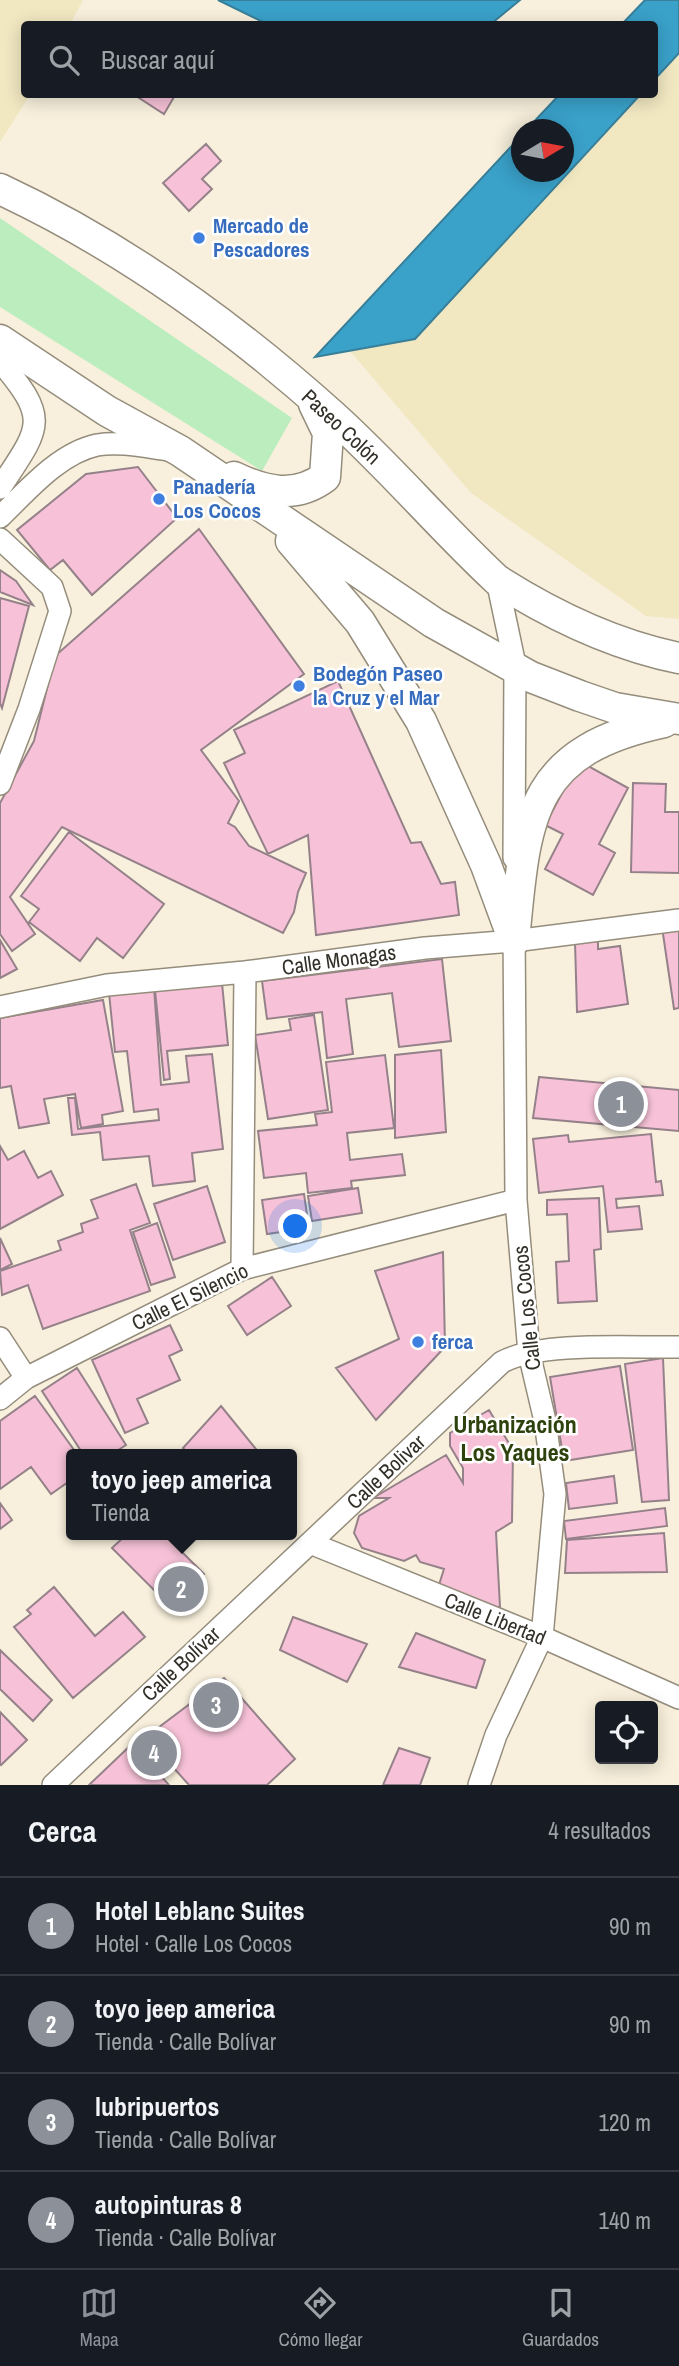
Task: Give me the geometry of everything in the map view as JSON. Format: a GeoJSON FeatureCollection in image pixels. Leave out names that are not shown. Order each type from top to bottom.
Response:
{"type":"FeatureCollection","features":[{"type":"Feature","properties":{"kind":"street","name":"Paseo Colón"},"geometry":{"type":"LineString","coordinates":[[3,192],[68,223],[127,258],[257,352],[310,396],[497,580],[529,600],[626,644],[679,658]]}},
{"type":"Feature","properties":{"kind":"street"},"geometry":{"type":"LineString","coordinates":[[0,340],[107,411],[180,451],[268,490],[292,492],[309,489],[325,477],[328,433],[310,396]]}},
{"type":"Feature","properties":{"kind":"street"},"geometry":{"type":"LineString","coordinates":[[0,361],[28,393],[36,421],[25,450],[0,488]]}},
{"type":"Feature","properties":{"kind":"street"},"geometry":{"type":"LineString","coordinates":[[0,517],[53,468],[87,449],[118,444],[180,451],[434,623],[515,665],[531,677],[580,696],[675,720]]}},
{"type":"Feature","properties":{"kind":"street"},"geometry":{"type":"LineString","coordinates":[[263,509],[360,622],[415,711],[486,865],[514,941]]}},
{"type":"Feature","properties":{"kind":"street"},"geometry":{"type":"LineString","coordinates":[[0,539],[52,587],[60,611],[29,709],[0,784]]}},
{"type":"Feature","properties":{"kind":"street","name":"Calle Los Cocos"},"geometry":{"type":"LineString","coordinates":[[479,1785],[496,1735],[542,1637],[555,1494],[545,1422],[529,1353],[516,1200],[515,665],[497,580]]}},
{"type":"Feature","properties":{"kind":"street"},"geometry":{"type":"LineString","coordinates":[[514,941],[521,859],[537,805],[548,785],[572,757],[590,746],[635,728],[675,720]]}},
{"type":"Feature","properties":{"kind":"street","name":"Calle Monagas"},"geometry":{"type":"LineString","coordinates":[[0,1007],[107,985],[245,972],[425,948],[514,941],[679,920]]}},
{"type":"Feature","properties":{"kind":"street"},"geometry":{"type":"LineString","coordinates":[[242,1269],[245,972]]}},
{"type":"Feature","properties":{"kind":"street","name":"Calle El Silencio"},"geometry":{"type":"LineString","coordinates":[[0,1399],[26,1378],[242,1269],[516,1200]]}},
{"type":"Feature","properties":{"kind":"street"},"geometry":{"type":"LineString","coordinates":[[0,1338],[26,1378]]}},
{"type":"Feature","properties":{"kind":"street"},"geometry":{"type":"LineString","coordinates":[[529,1353],[679,1347]]}},
{"type":"Feature","properties":{"kind":"street","name":"Calle Bolivar"},"geometry":{"type":"LineString","coordinates":[[310,1544],[502,1362],[529,1353]]}},
{"type":"Feature","properties":{"kind":"street","name":"Calle Libertad"},"geometry":{"type":"LineString","coordinates":[[310,1544],[542,1637],[679,1698]]}},
{"type":"Feature","properties":{"kind":"street","name":"Calle Bolívar"},"geometry":{"type":"LineString","coordinates":[[53,1785],[310,1544]]}},
{"type":"Feature","properties":{"kind":"green space"},"geometry":{"type":"Polygon","coordinates":[[[0,218],[292,418],[262,471],[0,307],[0,218]]]}},
{"type":"Feature","properties":{"kind":"sand"},"geometry":{"type":"Polygon","coordinates":[[[0,0],[83,0],[72,21],[21,21],[21,98],[28,98],[0,142],[0,0]]]}},
{"type":"Feature","properties":{"kind":"sand"},"geometry":{"type":"Polygon","coordinates":[[[679,53],[679,619],[646,616],[471,493],[350,351],[415,339],[560,182],[574,182],[574,167],[637,98],[658,98],[658,76],[679,53]]]}},
{"type":"Feature","properties":{"kind":"water"},"geometry":{"type":"Polygon","coordinates":[[[218,0],[520,0],[495,21],[261,21],[218,0]]]}},
{"type":"Feature","properties":{"kind":"water"},"geometry":{"type":"Polygon","coordinates":[[[645,0],[679,0],[679,53],[658,76],[658,21],[625,21],[645,0]]]}},
{"type":"Feature","properties":{"kind":"water"},"geometry":{"type":"Polygon","coordinates":[[[556,98],[637,98],[574,167],[574,119],[536,119],[556,98]]]}},
{"type":"Feature","properties":{"kind":"water"},"geometry":{"type":"Polygon","coordinates":[[[511,147],[511,182],[560,182],[415,339],[315,357],[511,147]]]}},
{"type":"Feature","properties":{"kind":"building"},"geometry":{"type":"Polygon","coordinates":[[[139,98],[173,98],[164,114],[139,98]]]}},
{"type":"Feature","properties":{"kind":"building"},"geometry":{"type":"Polygon","coordinates":[[[206,144],[221,161],[202,179],[212,189],[189,211],[163,183],[206,144]]]}},
{"type":"Feature","properties":{"kind":"building"},"geometry":{"type":"Polygon","coordinates":[[[138,467],[177,518],[92,595],[63,560],[50,570],[17,530],[86,474],[138,467]]]}},
{"type":"Feature","properties":{"kind":"building"},"geometry":{"type":"Polygon","coordinates":[[[199,529],[304,674],[201,750],[239,801],[228,823],[235,827],[249,846],[306,873],[294,912],[283,933],[62,827],[10,897],[35,934],[12,951],[0,934],[0,803],[34,741],[55,656],[199,529]]]}},
{"type":"Feature","properties":{"kind":"building"},"geometry":{"type":"Polygon","coordinates":[[[0,570],[16,581],[33,605],[0,592],[0,570]]]}},
{"type":"Feature","properties":{"kind":"building"},"geometry":{"type":"Polygon","coordinates":[[[0,598],[29,606],[2,708],[0,703],[0,598]]]}},
{"type":"Feature","properties":{"kind":"building"},"geometry":{"type":"Polygon","coordinates":[[[338,681],[411,843],[421,842],[441,884],[455,882],[459,915],[316,935],[308,835],[268,854],[224,763],[245,753],[234,730],[338,681]]]}},
{"type":"Feature","properties":{"kind":"building"},"geometry":{"type":"Polygon","coordinates":[[[579,761],[628,788],[599,844],[615,853],[593,895],[545,869],[563,834],[545,825],[579,761]]]}},
{"type":"Feature","properties":{"kind":"building"},"geometry":{"type":"Polygon","coordinates":[[[633,783],[666,784],[665,812],[679,812],[679,873],[631,872],[633,783]]]}},
{"type":"Feature","properties":{"kind":"building"},"geometry":{"type":"Polygon","coordinates":[[[69,832],[164,904],[123,958],[97,938],[80,961],[29,922],[39,909],[21,896],[69,832]]]}},
{"type":"Feature","properties":{"kind":"building"},"geometry":{"type":"Polygon","coordinates":[[[679,925],[679,1008],[674,1009],[662,927],[679,925]]]}},
{"type":"Feature","properties":{"kind":"building"},"geometry":{"type":"Polygon","coordinates":[[[0,940],[17,969],[0,978],[0,940]]]}},
{"type":"Feature","properties":{"kind":"building"},"geometry":{"type":"Polygon","coordinates":[[[598,941],[598,949],[620,946],[628,1004],[577,1012],[575,942],[598,941]]]}},
{"type":"Feature","properties":{"kind":"building"},"geometry":{"type":"Polygon","coordinates":[[[442,959],[451,1041],[399,1047],[392,993],[346,999],[353,1054],[327,1058],[322,1012],[267,1019],[262,981],[442,959]]]}},
{"type":"Feature","properties":{"kind":"building"},"geometry":{"type":"Polygon","coordinates":[[[222,983],[228,1045],[167,1051],[170,1079],[164,1080],[155,990],[222,983]]]}},
{"type":"Feature","properties":{"kind":"building"},"geometry":{"type":"Polygon","coordinates":[[[154,988],[161,1085],[189,1082],[186,1056],[212,1054],[223,1149],[192,1153],[195,1181],[153,1186],[149,1156],[103,1160],[100,1132],[72,1135],[68,1098],[75,1098],[78,1129],[159,1120],[158,1109],[134,1112],[127,1051],[115,1052],[109,993],[154,988]]]}},
{"type":"Feature","properties":{"kind":"building"},"geometry":{"type":"Polygon","coordinates":[[[103,1000],[123,1111],[102,1115],[103,1124],[81,1128],[75,1094],[44,1099],[49,1123],[19,1128],[11,1086],[0,1088],[0,1018],[103,1000]]]}},
{"type":"Feature","properties":{"kind":"building"},"geometry":{"type":"Polygon","coordinates":[[[314,1015],[328,1110],[268,1119],[255,1035],[291,1030],[289,1019],[314,1015]]]}},
{"type":"Feature","properties":{"kind":"building"},"geometry":{"type":"Polygon","coordinates":[[[441,1050],[446,1132],[395,1138],[395,1055],[441,1050]]]}},
{"type":"Feature","properties":{"kind":"building"},"geometry":{"type":"Polygon","coordinates":[[[385,1055],[394,1128],[347,1133],[350,1160],[402,1154],[405,1175],[351,1181],[352,1188],[308,1193],[306,1173],[264,1178],[258,1131],[317,1125],[315,1114],[332,1112],[326,1062],[385,1055]]]}},
{"type":"Feature","properties":{"kind":"building"},"geometry":{"type":"Polygon","coordinates":[[[539,1077],[679,1090],[679,1131],[533,1118],[539,1077]]]}},
{"type":"Feature","properties":{"kind":"building"},"geometry":{"type":"Polygon","coordinates":[[[651,1134],[656,1182],[661,1181],[663,1195],[616,1199],[617,1208],[639,1206],[642,1229],[608,1232],[603,1186],[539,1193],[533,1139],[568,1135],[569,1142],[651,1134]]]}},
{"type":"Feature","properties":{"kind":"building"},"geometry":{"type":"Polygon","coordinates":[[[0,1146],[8,1160],[24,1151],[38,1178],[51,1171],[63,1195],[0,1229],[0,1146]]]}},
{"type":"Feature","properties":{"kind":"building"},"geometry":{"type":"Polygon","coordinates":[[[136,1184],[150,1223],[130,1230],[150,1291],[43,1329],[28,1285],[2,1295],[0,1271],[61,1250],[58,1241],[83,1232],[81,1224],[98,1218],[91,1200],[136,1184]]]}},
{"type":"Feature","properties":{"kind":"building"},"geometry":{"type":"Polygon","coordinates":[[[207,1186],[225,1242],[173,1260],[154,1204],[207,1186]]]}},
{"type":"Feature","properties":{"kind":"building"},"geometry":{"type":"Polygon","coordinates":[[[358,1188],[362,1213],[312,1221],[308,1196],[358,1188]]]}},
{"type":"Feature","properties":{"kind":"building"},"geometry":{"type":"Polygon","coordinates":[[[304,1194],[309,1228],[267,1234],[262,1200],[304,1194]]]}},
{"type":"Feature","properties":{"kind":"building"},"geometry":{"type":"Polygon","coordinates":[[[599,1198],[601,1249],[594,1250],[597,1301],[558,1303],[556,1262],[569,1261],[567,1214],[547,1215],[547,1200],[599,1198]]]}},
{"type":"Feature","properties":{"kind":"building"},"geometry":{"type":"Polygon","coordinates":[[[157,1223],[175,1277],[151,1285],[133,1232],[157,1223]]]}},
{"type":"Feature","properties":{"kind":"building"},"geometry":{"type":"Polygon","coordinates":[[[0,1238],[12,1264],[0,1270],[0,1238]]]}},
{"type":"Feature","properties":{"kind":"building"},"geometry":{"type":"Polygon","coordinates":[[[443,1252],[445,1347],[376,1420],[336,1368],[399,1339],[375,1271],[443,1252]]]}},
{"type":"Feature","properties":{"kind":"building"},"geometry":{"type":"Polygon","coordinates":[[[272,1277],[291,1306],[247,1335],[228,1306],[272,1277]]]}},
{"type":"Feature","properties":{"kind":"building"},"geometry":{"type":"Polygon","coordinates":[[[170,1325],[182,1350],[169,1356],[180,1380],[137,1399],[148,1423],[125,1433],[92,1360],[170,1325]]]}},
{"type":"Feature","properties":{"kind":"building"},"geometry":{"type":"Polygon","coordinates":[[[663,1358],[669,1500],[642,1502],[625,1364],[663,1358]]]}},
{"type":"Feature","properties":{"kind":"building"},"geometry":{"type":"Polygon","coordinates":[[[620,1366],[633,1450],[564,1461],[550,1377],[620,1366]]]}},
{"type":"Feature","properties":{"kind":"building"},"geometry":{"type":"Polygon","coordinates":[[[77,1368],[126,1445],[120,1449],[80,1449],[42,1391],[77,1368]]]}},
{"type":"Feature","properties":{"kind":"building"},"geometry":{"type":"Polygon","coordinates":[[[35,1396],[73,1449],[66,1449],[66,1484],[51,1494],[31,1467],[0,1489],[0,1421],[35,1396]]]}},
{"type":"Feature","properties":{"kind":"building"},"geometry":{"type":"Polygon","coordinates":[[[221,1406],[256,1449],[184,1449],[221,1406]]]}},
{"type":"Feature","properties":{"kind":"building"},"geometry":{"type":"Polygon","coordinates":[[[489,1410],[513,1450],[512,1522],[496,1532],[500,1607],[490,1607],[437,1591],[444,1569],[420,1562],[416,1555],[404,1561],[362,1548],[354,1533],[359,1516],[389,1498],[373,1498],[446,1455],[463,1483],[463,1468],[450,1446],[450,1433],[489,1410]]]}},
{"type":"Feature","properties":{"kind":"building"},"geometry":{"type":"Polygon","coordinates":[[[614,1476],[617,1503],[569,1509],[566,1483],[614,1476]]]}},
{"type":"Feature","properties":{"kind":"building"},"geometry":{"type":"Polygon","coordinates":[[[0,1503],[12,1520],[0,1529],[0,1503]]]}},
{"type":"Feature","properties":{"kind":"building"},"geometry":{"type":"Polygon","coordinates":[[[665,1508],[667,1526],[566,1539],[564,1521],[665,1508]]]}},
{"type":"Feature","properties":{"kind":"building"},"geometry":{"type":"Polygon","coordinates":[[[664,1533],[667,1572],[565,1573],[567,1540],[664,1533]]]}},
{"type":"Feature","properties":{"kind":"building"},"geometry":{"type":"Polygon","coordinates":[[[121,1540],[170,1540],[204,1574],[169,1605],[112,1548],[121,1540]]]}},
{"type":"Feature","properties":{"kind":"building"},"geometry":{"type":"Polygon","coordinates":[[[54,1587],[95,1636],[123,1612],[145,1637],[73,1698],[14,1627],[31,1614],[27,1610],[54,1587]]]}},
{"type":"Feature","properties":{"kind":"building"},"geometry":{"type":"Polygon","coordinates":[[[293,1617],[367,1644],[347,1682],[280,1650],[293,1617]]]}},
{"type":"Feature","properties":{"kind":"building"},"geometry":{"type":"Polygon","coordinates":[[[416,1633],[485,1660],[476,1688],[399,1667],[416,1633]]]}},
{"type":"Feature","properties":{"kind":"building"},"geometry":{"type":"Polygon","coordinates":[[[0,1650],[52,1700],[33,1721],[0,1689],[0,1650]]]}},
{"type":"Feature","properties":{"kind":"building"},"geometry":{"type":"Polygon","coordinates":[[[224,1678],[295,1759],[267,1785],[189,1785],[146,1737],[224,1678]]]}},
{"type":"Feature","properties":{"kind":"building"},"geometry":{"type":"Polygon","coordinates":[[[0,1712],[27,1740],[1,1765],[0,1764],[0,1712]]]}},
{"type":"Feature","properties":{"kind":"building"},"geometry":{"type":"Polygon","coordinates":[[[132,1744],[169,1785],[89,1785],[132,1744]]]}},
{"type":"Feature","properties":{"kind":"building"},"geometry":{"type":"Polygon","coordinates":[[[399,1748],[430,1758],[420,1785],[383,1785],[399,1748]]]}},
{"type":"Feature","properties":{"kind":"place","name":"Mercado de Pescadores"},"geometry":{"type":"Point","coordinates":[199,238]}},
{"type":"Feature","properties":{"kind":"place","name":"Panadería Los Cocos"},"geometry":{"type":"Point","coordinates":[159,499]}},
{"type":"Feature","properties":{"kind":"place","name":"Bodegón Paseo la Cruz y el Mar"},"geometry":{"type":"Point","coordinates":[299,686]}},
{"type":"Feature","properties":{"kind":"place","name":"Hotel Leblanc Suites"},"geometry":{"type":"Point","coordinates":[621,1104]}},
{"type":"Feature","properties":{"kind":"place","name":"ferca"},"geometry":{"type":"Point","coordinates":[418,1342]}},
{"type":"Feature","properties":{"kind":"place","name":"toyo jeep america"},"geometry":{"type":"Point","coordinates":[181,1589]}},
{"type":"Feature","properties":{"kind":"place","name":"lubripuertos"},"geometry":{"type":"Point","coordinates":[216,1705]}},
{"type":"Feature","properties":{"kind":"place","name":"autopinturas 8"},"geometry":{"type":"Point","coordinates":[154,1753]}},
{"type":"Feature","properties":{"kind":"district","name":"Urbanización Los Yaques"},"geometry":{"type":"Point","coordinates":[515,1439]}}]}
